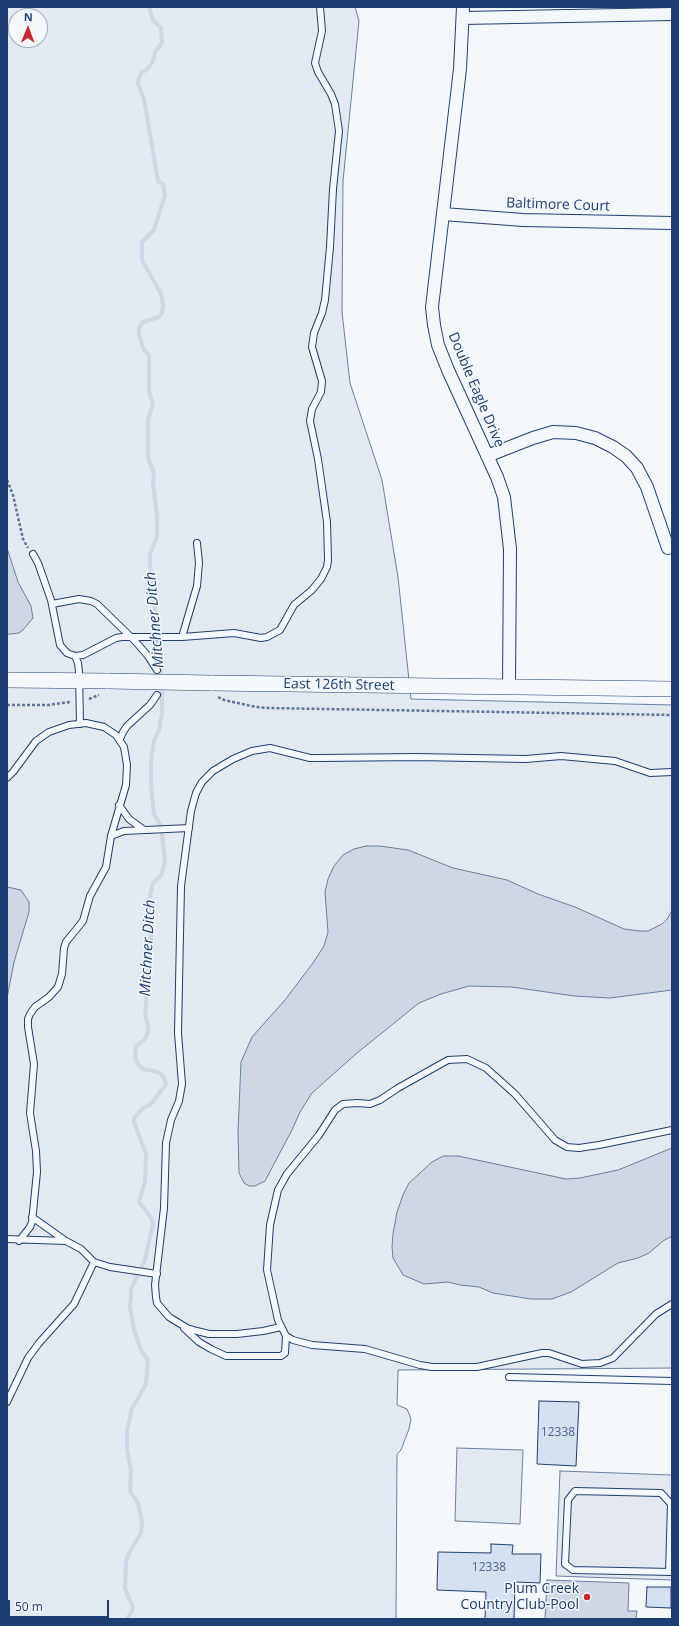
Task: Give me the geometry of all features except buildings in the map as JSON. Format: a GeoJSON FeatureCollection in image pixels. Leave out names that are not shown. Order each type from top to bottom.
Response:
{"type":"FeatureCollection","features":[{"type":"Feature","properties":{"kind":"street"},"geometry":{"type":"LineString","coordinates":[[463,12],[672,14]]}},
{"type":"Feature","properties":{"kind":"street","name":"Double Eagle Drive"},"geometry":{"type":"LineString","coordinates":[[463,12],[460,69],[432,307],[438,345],[487,456],[498,477],[504,497],[510,549],[509,687]]}},
{"type":"Feature","properties":{"kind":"street","name":"Baltimore Court"},"geometry":{"type":"LineString","coordinates":[[443,214],[523,220],[672,223]]}},
{"type":"Feature","properties":{"kind":"street"},"geometry":{"type":"LineString","coordinates":[[487,456],[553,432],[576,433],[595,438],[613,447],[626,456],[638,468],[647,487],[668,548]]}},
{"type":"Feature","properties":{"kind":"street","name":"East 126th Street"},"geometry":{"type":"LineString","coordinates":[[7,680],[79,681],[105,688],[211,683],[672,689]]}},
{"type":"Feature","properties":{"kind":"lane"},"geometry":{"type":"LineString","coordinates":[[33,554],[38,563],[52,604],[60,645],[67,653],[75,656],[83,655],[116,638],[182,637],[234,633],[261,638],[274,634],[280,630],[294,605],[312,590],[321,579],[327,567],[328,544],[324,498],[310,421],[312,409],[321,392],[322,381],[312,347],[314,333],[322,313],[325,300],[339,131],[335,104],[329,90],[318,72],[315,62],[322,31],[320,7]]}},
{"type":"Feature","properties":{"kind":"lane"},"geometry":{"type":"LineString","coordinates":[[182,637],[197,586],[199,563],[197,543]]}},
{"type":"Feature","properties":{"kind":"lane"},"geometry":{"type":"LineString","coordinates":[[52,604],[73,600],[91,600],[101,607],[131,637],[148,656],[157,670]]}},
{"type":"Feature","properties":{"kind":"lane"},"geometry":{"type":"LineString","coordinates":[[75,656],[78,663],[80,724]]}},
{"type":"Feature","properties":{"kind":"lane"},"geometry":{"type":"LineString","coordinates":[[120,739],[127,726],[150,705],[157,695]]}},
{"type":"Feature","properties":{"kind":"lane"},"geometry":{"type":"LineString","coordinates":[[7,778],[32,746],[43,736],[58,728],[80,724],[96,724],[104,727],[116,735],[124,747],[127,764],[126,785],[111,836],[106,868],[90,896],[84,921],[69,937],[64,948],[62,974],[58,987],[49,997],[35,1007],[28,1019],[34,1064],[30,1113],[37,1161],[30,1227],[19,1241]]}},
{"type":"Feature","properties":{"kind":"lane"},"geometry":{"type":"LineString","coordinates":[[281,1327],[263,1332],[237,1334],[209,1334],[197,1331],[182,1325],[169,1317],[157,1303],[155,1291],[164,1208],[166,1143],[171,1120],[180,1101],[182,1084],[178,1033],[182,872],[194,801],[199,787],[213,771],[233,758],[263,749],[275,749],[310,758],[416,757],[526,759],[561,756],[615,761],[650,773],[672,772]]}},
{"type":"Feature","properties":{"kind":"lane"},"geometry":{"type":"LineString","coordinates":[[120,805],[129,819],[144,830]]}},
{"type":"Feature","properties":{"kind":"lane"},"geometry":{"type":"LineString","coordinates":[[111,836],[124,831],[189,828]]}},
{"type":"Feature","properties":{"kind":"lane"},"geometry":{"type":"LineString","coordinates":[[672,1130],[587,1147],[572,1148],[562,1146],[515,1094],[499,1078],[486,1068],[467,1059],[455,1059],[443,1062],[374,1103],[343,1104],[334,1110],[319,1135],[287,1174],[276,1195],[270,1225],[267,1270],[272,1297],[281,1327],[286,1336],[293,1340],[312,1345],[365,1349],[432,1367],[477,1367],[542,1353],[573,1362],[592,1364],[600,1363],[613,1358],[656,1314],[672,1304]]}},
{"type":"Feature","properties":{"kind":"lane"},"geometry":{"type":"LineString","coordinates":[[32,1217],[66,1241],[81,1249],[94,1262],[128,1270],[157,1274]]}},
{"type":"Feature","properties":{"kind":"lane"},"geometry":{"type":"LineString","coordinates":[[7,1239],[19,1241],[66,1241]]}},
{"type":"Feature","properties":{"kind":"lane"},"geometry":{"type":"LineString","coordinates":[[7,1402],[28,1358],[39,1343],[74,1304],[94,1262]]}},
{"type":"Feature","properties":{"kind":"lane"},"geometry":{"type":"LineString","coordinates":[[182,1325],[199,1342],[226,1356],[281,1356],[285,1353],[286,1336]]}},
{"type":"Feature","properties":{"kind":"lane"},"geometry":{"type":"LineString","coordinates":[[509,1377],[672,1381]]}},
{"type":"Feature","properties":{"kind":"lane"},"geometry":{"type":"LineString","coordinates":[[575,1491],[661,1493],[671,1504],[670,1572],[573,1570],[565,1564],[568,1500],[575,1491]]}},
{"type":"Feature","properties":{"kind":"path"},"geometry":{"type":"LineString","coordinates":[[7,480],[14,495],[23,539],[33,554]]}},
{"type":"Feature","properties":{"kind":"path"},"geometry":{"type":"LineString","coordinates":[[7,705],[48,705],[79,700],[105,688]]}},
{"type":"Feature","properties":{"kind":"path"},"geometry":{"type":"LineString","coordinates":[[217,697],[250,706],[268,708],[672,715]]}},
{"type":"Feature","properties":{"kind":"shaded area"},"geometry":{"type":"Polygon","coordinates":[[[7,7],[355,7],[359,21],[343,181],[342,312],[350,383],[382,480],[398,577],[411,699],[672,705],[672,1368],[398,1370],[397,1405],[407,1409],[411,1419],[401,1450],[397,1454],[396,1619],[7,1619],[7,7]]]}},
{"type":"Feature","properties":{"kind":"shaded area"},"geometry":{"type":"Polygon","coordinates":[[[7,548],[18,582],[31,606],[33,618],[19,633],[10,634],[7,634],[7,548]]]}},
{"type":"Feature","properties":{"kind":"shaded area"},"geometry":{"type":"Polygon","coordinates":[[[366,846],[380,846],[408,850],[453,868],[507,880],[538,894],[575,907],[624,929],[648,931],[662,924],[668,918],[672,910],[672,990],[610,998],[574,996],[512,987],[469,986],[441,994],[419,1003],[357,1053],[312,1093],[300,1112],[265,1181],[255,1186],[249,1186],[244,1183],[239,1173],[238,1132],[241,1062],[252,1037],[285,1000],[324,946],[328,932],[325,892],[328,879],[334,866],[343,855],[354,849],[366,846]]]}},
{"type":"Feature","properties":{"kind":"shaded area"},"geometry":{"type":"Polygon","coordinates":[[[7,887],[21,890],[29,902],[29,912],[14,962],[7,998],[7,887]]]}},
{"type":"Feature","properties":{"kind":"shaded area"},"geometry":{"type":"Polygon","coordinates":[[[672,1148],[672,1236],[663,1241],[649,1253],[638,1258],[618,1263],[571,1292],[552,1299],[531,1299],[493,1293],[479,1287],[448,1282],[424,1284],[403,1275],[393,1258],[393,1234],[397,1212],[403,1195],[409,1183],[432,1162],[443,1156],[458,1156],[566,1179],[580,1178],[618,1170],[672,1148]]]}},
{"type":"Feature","properties":{"kind":"shaded area"},"geometry":{"type":"Polygon","coordinates":[[[457,1448],[523,1450],[520,1524],[455,1521],[457,1448]]]}},
{"type":"Feature","properties":{"kind":"shaded area"},"geometry":{"type":"Polygon","coordinates":[[[560,1471],[672,1475],[672,1580],[556,1576],[560,1471]]]}},
{"type":"Feature","properties":{"kind":"shaded area","name":"Plum Creek Country Club-Pool"},"geometry":{"type":"Polygon","coordinates":[[[547,1580],[629,1583],[628,1611],[637,1611],[636,1619],[545,1619],[547,1580]]]}},
{"type":"Feature","properties":{"kind":"waterway","name":"Mitchner Ditch"},"geometry":{"type":"LineString","coordinates":[[149,7],[153,20],[161,28],[162,43],[155,52],[153,61],[148,69],[141,73],[138,84],[144,99],[158,181],[163,184],[165,195],[154,230],[142,242],[142,260],[161,294],[163,305],[162,313],[159,317],[143,322],[139,328],[139,335],[143,348],[149,356],[149,392],[153,403],[148,420],[148,458],[154,473],[153,483],[157,516],[157,537],[150,554],[150,564],[162,679]]}},
{"type":"Feature","properties":{"kind":"waterway","name":"Mitchner Ditch"},"geometry":{"type":"LineString","coordinates":[[127,1619],[133,1607],[125,1589],[126,1562],[128,1555],[141,1533],[142,1522],[138,1503],[130,1491],[131,1471],[127,1449],[127,1431],[132,1408],[146,1384],[148,1360],[141,1350],[134,1330],[130,1307],[131,1289],[145,1260],[153,1223],[152,1219],[139,1202],[145,1181],[146,1154],[134,1122],[134,1118],[142,1109],[151,1104],[166,1084],[163,1076],[158,1072],[143,1069],[138,1064],[135,1057],[136,1046],[144,1040],[148,1033],[148,1024],[145,1016],[151,943],[149,900],[153,883],[161,876],[165,862],[161,825],[154,815],[151,785],[151,761],[154,741],[159,730],[162,712],[162,685]]}},
{"type":"Feature","properties":{"kind":"place","name":"Plum Creek Country Club-Pool"},"geometry":{"type":"Point","coordinates":[587,1597]}}]}
